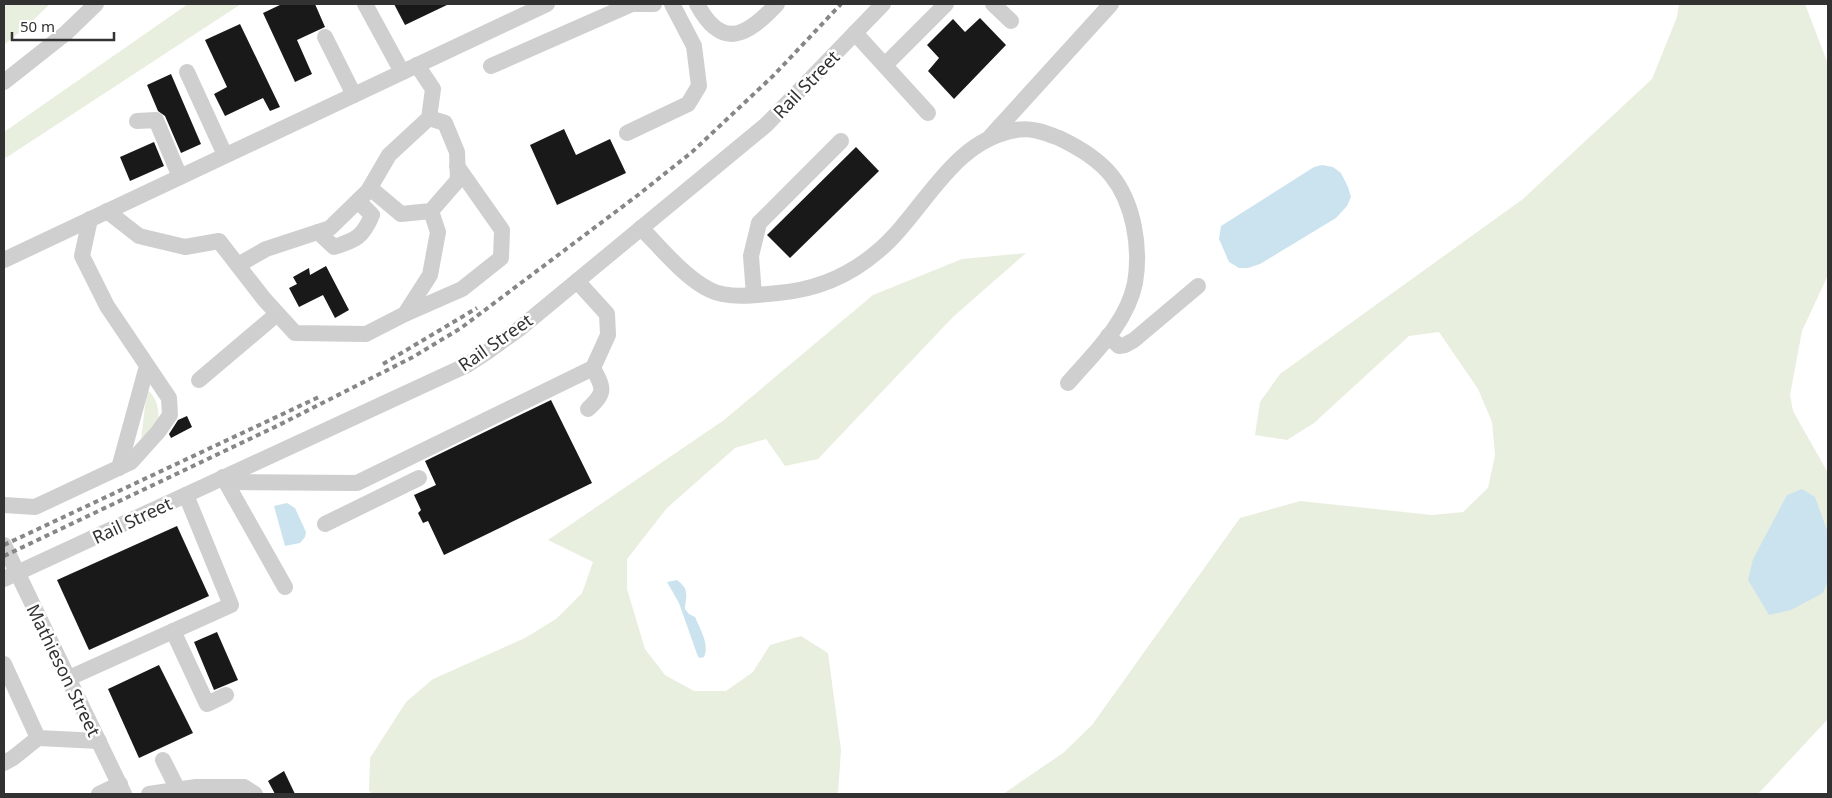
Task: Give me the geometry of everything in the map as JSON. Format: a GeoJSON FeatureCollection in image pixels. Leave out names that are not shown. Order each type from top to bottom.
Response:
{"type":"FeatureCollection","features":[{"type":"Feature","properties":{"kind":"street"},"geometry":{"type":"LineString","coordinates":[[4,82],[66,33],[96,4]]}},
{"type":"Feature","properties":{"kind":"street"},"geometry":{"type":"LineString","coordinates":[[238,265],[266,250],[330,228],[370,188],[389,155],[429,118],[433,89],[410,68],[365,4]]}},
{"type":"Feature","properties":{"kind":"street"},"geometry":{"type":"LineString","coordinates":[[4,260],[547,4]]}},
{"type":"Feature","properties":{"kind":"street"},"geometry":{"type":"LineString","coordinates":[[491,66],[632,4],[654,4]]}},
{"type":"Feature","properties":{"kind":"street"},"geometry":{"type":"LineString","coordinates":[[627,133],[688,104],[699,86],[694,46],[672,4]]}},
{"type":"Feature","properties":{"kind":"street"},"geometry":{"type":"LineString","coordinates":[[697,4],[712,26],[722,33],[733,34],[745,31],[760,22],[777,4]]}},
{"type":"Feature","properties":{"kind":"street","name":"Rail Street"},"geometry":{"type":"LineString","coordinates":[[10,576],[186,494],[225,480],[467,365],[518,329],[766,125],[883,4]]}},
{"type":"Feature","properties":{"kind":"street"},"geometry":{"type":"LineString","coordinates":[[885,65],[946,4]]}},
{"type":"Feature","properties":{"kind":"street"},"geometry":{"type":"LineString","coordinates":[[994,4],[1011,21]]}},
{"type":"Feature","properties":{"kind":"street"},"geometry":{"type":"LineString","coordinates":[[641,228],[675,263],[711,291],[724,294],[754,295],[789,292],[818,286],[850,271],[877,252],[900,229],[952,168],[971,149],[991,136],[1111,4]]}},
{"type":"Feature","properties":{"kind":"street"},"geometry":{"type":"LineString","coordinates":[[855,33],[928,113]]}},
{"type":"Feature","properties":{"kind":"street"},"geometry":{"type":"LineString","coordinates":[[325,37],[354,95]]}},
{"type":"Feature","properties":{"kind":"street"},"geometry":{"type":"LineString","coordinates":[[187,72],[225,156]]}},
{"type":"Feature","properties":{"kind":"street"},"geometry":{"type":"LineString","coordinates":[[370,188],[401,214],[431,212],[458,180],[457,152],[445,123],[429,118]]}},
{"type":"Feature","properties":{"kind":"street"},"geometry":{"type":"LineString","coordinates":[[138,121],[156,120],[180,177]]}},
{"type":"Feature","properties":{"kind":"street"},"geometry":{"type":"LineString","coordinates":[[991,136],[1018,129],[1042,132],[1069,143],[1088,154],[1111,176],[1125,200],[1133,224],[1136,254],[1135,284],[1123,316],[1068,383]]}},
{"type":"Feature","properties":{"kind":"street"},"geometry":{"type":"LineString","coordinates":[[754,295],[751,256],[759,223],[841,142]]}},
{"type":"Feature","properties":{"kind":"street"},"geometry":{"type":"LineString","coordinates":[[107,211],[139,236],[185,247],[219,241],[295,334],[366,334],[405,314],[462,289],[501,258],[502,230],[458,166]]}},
{"type":"Feature","properties":{"kind":"street"},"geometry":{"type":"LineString","coordinates":[[318,232],[334,247],[355,240],[366,230],[372,215],[358,201]]}},
{"type":"Feature","properties":{"kind":"street"},"geometry":{"type":"LineString","coordinates":[[405,314],[430,275],[438,232],[431,212]]}},
{"type":"Feature","properties":{"kind":"street"},"geometry":{"type":"LineString","coordinates":[[4,505],[35,507],[120,468],[131,462],[158,432],[170,415],[169,398],[107,306],[82,256],[90,219]]}},
{"type":"Feature","properties":{"kind":"street"},"geometry":{"type":"LineString","coordinates":[[225,480],[357,483],[594,368],[608,335],[606,314],[577,281]]}},
{"type":"Feature","properties":{"kind":"street"},"geometry":{"type":"LineString","coordinates":[[1108,336],[1119,346],[1125,346],[1198,286]]}},
{"type":"Feature","properties":{"kind":"street"},"geometry":{"type":"LineString","coordinates":[[198,380],[277,314]]}},
{"type":"Feature","properties":{"kind":"street"},"geometry":{"type":"LineString","coordinates":[[120,468],[148,366]]}},
{"type":"Feature","properties":{"kind":"street"},"geometry":{"type":"LineString","coordinates":[[588,409],[600,397],[602,391],[594,368]]}},
{"type":"Feature","properties":{"kind":"street"},"geometry":{"type":"LineString","coordinates":[[370,477],[379,497]]}},
{"type":"Feature","properties":{"kind":"street"},"geometry":{"type":"LineString","coordinates":[[324,524],[419,478]]}},
{"type":"Feature","properties":{"kind":"street"},"geometry":{"type":"LineString","coordinates":[[225,480],[285,586]]}},
{"type":"Feature","properties":{"kind":"street"},"geometry":{"type":"LineString","coordinates":[[69,678],[232,605],[186,494]]}},
{"type":"Feature","properties":{"kind":"street","name":"Mathieson Street"},"geometry":{"type":"LineString","coordinates":[[4,545],[10,576],[69,678],[122,789]]}},
{"type":"Feature","properties":{"kind":"street"},"geometry":{"type":"LineString","coordinates":[[173,631],[207,704],[226,695]]}},
{"type":"Feature","properties":{"kind":"street"},"geometry":{"type":"LineString","coordinates":[[4,664],[38,738]]}},
{"type":"Feature","properties":{"kind":"street"},"geometry":{"type":"LineString","coordinates":[[4,763],[38,738],[99,741]]}},
{"type":"Feature","properties":{"kind":"street"},"geometry":{"type":"LineString","coordinates":[[163,760],[178,790]]}},
{"type":"Feature","properties":{"kind":"street"},"geometry":{"type":"LineString","coordinates":[[149,794],[196,787],[244,787],[255,794]]}},
{"type":"Feature","properties":{"kind":"street"},"geometry":{"type":"LineString","coordinates":[[99,794],[122,789]]}},
{"type":"Feature","properties":{"kind":"green space"},"geometry":{"type":"Polygon","coordinates":[[[4,4],[50,4],[4,45],[4,4]]]}},
{"type":"Feature","properties":{"kind":"green space"},"geometry":{"type":"Polygon","coordinates":[[[188,4],[241,4],[4,159],[4,132],[188,4]]]}},
{"type":"Feature","properties":{"kind":"green space"},"geometry":{"type":"Polygon","coordinates":[[[1679,4],[1805,4],[1828,64],[1828,275],[1802,331],[1790,395],[1793,411],[1828,473],[1828,719],[1758,794],[1003,794],[1063,753],[1092,725],[1240,518],[1300,501],[1432,515],[1463,512],[1488,488],[1495,455],[1492,422],[1478,389],[1439,332],[1409,336],[1314,423],[1287,440],[1255,435],[1260,402],[1280,374],[1523,199],[1652,79],[1677,17],[1679,4]]]}},
{"type":"Feature","properties":{"kind":"green space"},"geometry":{"type":"Polygon","coordinates":[[[1026,253],[953,317],[818,459],[785,466],[766,439],[735,448],[667,508],[627,559],[627,589],[645,649],[665,675],[694,691],[726,691],[753,672],[770,645],[801,636],[828,653],[841,750],[838,794],[372,794],[369,790],[370,758],[406,702],[433,679],[525,638],[556,619],[582,593],[593,562],[548,540],[724,420],[873,295],[962,259],[1026,253]]]}},
{"type":"Feature","properties":{"kind":"green space"},"geometry":{"type":"Polygon","coordinates":[[[147,390],[155,400],[159,421],[141,439],[147,390]]]}},
{"type":"Feature","properties":{"kind":"water"},"geometry":{"type":"Polygon","coordinates":[[[1322,165],[1333,167],[1341,173],[1351,197],[1347,206],[1336,218],[1260,264],[1248,268],[1239,268],[1229,262],[1219,239],[1221,226],[1314,167],[1322,165]]]}},
{"type":"Feature","properties":{"kind":"water"},"geometry":{"type":"Polygon","coordinates":[[[1802,489],[1815,497],[1828,533],[1828,581],[1823,593],[1791,610],[1769,615],[1748,580],[1753,559],[1787,495],[1802,489]]]}},
{"type":"Feature","properties":{"kind":"water"},"geometry":{"type":"Polygon","coordinates":[[[287,503],[295,508],[306,532],[305,537],[300,543],[285,546],[274,506],[287,503]]]}},
{"type":"Feature","properties":{"kind":"water"},"geometry":{"type":"Polygon","coordinates":[[[677,580],[686,590],[685,609],[695,617],[704,637],[706,652],[704,657],[699,658],[697,654],[679,603],[667,582],[677,580]]]}},
{"type":"Feature","properties":{"kind":"building"},"geometry":{"type":"Polygon","coordinates":[[[282,4],[315,4],[325,27],[297,40],[312,74],[295,82],[263,13],[282,4]]]}},
{"type":"Feature","properties":{"kind":"building"},"geometry":{"type":"Polygon","coordinates":[[[394,4],[449,4],[405,25],[394,4]]]}},
{"type":"Feature","properties":{"kind":"building"},"geometry":{"type":"Polygon","coordinates":[[[980,18],[1006,45],[954,99],[928,71],[939,58],[927,45],[953,19],[965,32],[980,18]]]}},
{"type":"Feature","properties":{"kind":"building"},"geometry":{"type":"Polygon","coordinates":[[[240,24],[280,107],[270,111],[263,98],[225,116],[214,94],[227,87],[205,40],[240,24]]]}},
{"type":"Feature","properties":{"kind":"building"},"geometry":{"type":"Polygon","coordinates":[[[171,74],[201,144],[181,153],[165,116],[158,111],[147,85],[171,74]]]}},
{"type":"Feature","properties":{"kind":"building"},"geometry":{"type":"Polygon","coordinates":[[[564,129],[576,155],[610,139],[626,173],[557,205],[530,145],[564,129]]]}},
{"type":"Feature","properties":{"kind":"building"},"geometry":{"type":"Polygon","coordinates":[[[154,142],[164,166],[130,181],[120,157],[154,142]]]}},
{"type":"Feature","properties":{"kind":"building"},"geometry":{"type":"Polygon","coordinates":[[[856,147],[879,171],[790,258],[767,235],[856,147]]]}},
{"type":"Feature","properties":{"kind":"building"},"geometry":{"type":"Polygon","coordinates":[[[326,266],[349,310],[335,318],[323,295],[299,307],[289,288],[297,284],[293,277],[309,268],[310,275],[326,266]]]}},
{"type":"Feature","properties":{"kind":"building"},"geometry":{"type":"Polygon","coordinates":[[[551,400],[592,483],[444,555],[428,521],[423,523],[418,513],[421,510],[414,495],[436,485],[425,461],[551,400]]]}},
{"type":"Feature","properties":{"kind":"building"},"geometry":{"type":"Polygon","coordinates":[[[187,416],[192,427],[171,438],[169,434],[178,420],[187,416]]]}},
{"type":"Feature","properties":{"kind":"building"},"geometry":{"type":"Polygon","coordinates":[[[177,526],[209,596],[89,650],[57,580],[177,526]]]}},
{"type":"Feature","properties":{"kind":"building"},"geometry":{"type":"Polygon","coordinates":[[[217,632],[238,680],[214,690],[194,642],[217,632]]]}},
{"type":"Feature","properties":{"kind":"building"},"geometry":{"type":"Polygon","coordinates":[[[159,665],[193,733],[139,758],[108,689],[159,665]]]}},
{"type":"Feature","properties":{"kind":"building"},"geometry":{"type":"Polygon","coordinates":[[[284,771],[295,794],[275,794],[268,781],[284,771]]]}},
{"type":"Feature","properties":{"kind":"railway"},"geometry":{"type":"LineString","coordinates":[[4,556],[277,426],[413,357],[461,328],[692,152],[774,75],[841,4]]}},
{"type":"Feature","properties":{"kind":"railway"},"geometry":{"type":"LineString","coordinates":[[383,364],[477,308]]}},
{"type":"Feature","properties":{"kind":"railway"},"geometry":{"type":"LineString","coordinates":[[4,545],[321,396]]}}]}
